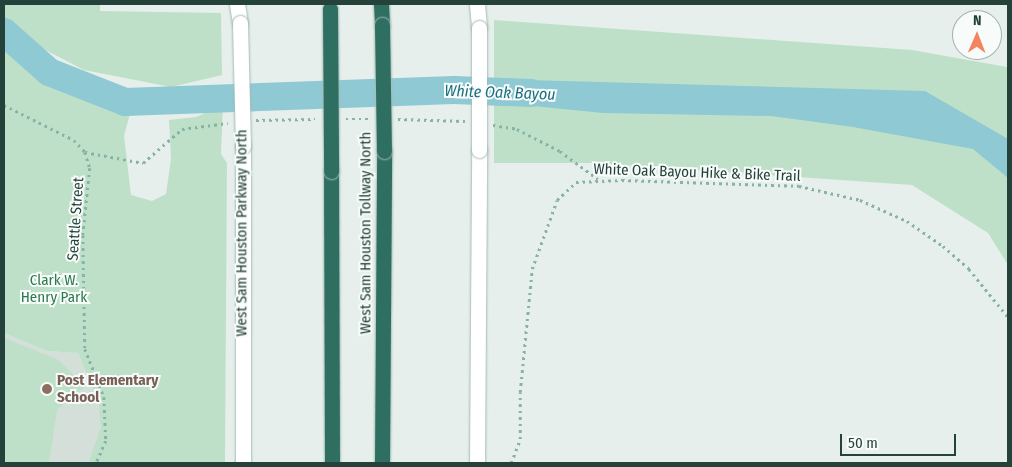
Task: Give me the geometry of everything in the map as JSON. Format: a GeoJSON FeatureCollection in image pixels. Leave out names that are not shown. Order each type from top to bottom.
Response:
{"type":"FeatureCollection","features":[{"type":"Feature","properties":{"kind":"highway","name":"West Sam Houston Tollway North"},"geometry":{"type":"LineString","coordinates":[[381,4],[384,152],[382,463]]}},
{"type":"Feature","properties":{"kind":"highway"},"geometry":{"type":"LineString","coordinates":[[330,6],[332,463]]}},
{"type":"Feature","properties":{"kind":"main road","name":"West Sam Houston Parkway North"},"geometry":{"type":"LineString","coordinates":[[237,4],[240,23],[242,146],[243,463]]}},
{"type":"Feature","properties":{"kind":"main road"},"geometry":{"type":"LineString","coordinates":[[477,4],[479,28],[477,463]]}},
{"type":"Feature","properties":{"kind":"path","name":"Seattle Street"},"geometry":{"type":"LineString","coordinates":[[4,105],[74,140],[85,152],[90,168],[83,235],[85,349],[104,397],[106,441],[96,463]]}},
{"type":"Feature","properties":{"kind":"path","name":"White Oak Bayou Hike & Bike Trail"},"geometry":{"type":"LineString","coordinates":[[511,463],[520,439],[520,392],[532,269],[557,200],[576,182],[622,180],[799,186],[860,200],[908,221],[943,246],[969,269],[1008,317]]}},
{"type":"Feature","properties":{"kind":"shaded area","name":"Post Elementary School"},"geometry":{"type":"Polygon","coordinates":[[[4,333],[47,351],[78,353],[99,405],[102,427],[88,463],[4,463],[4,333]]]}},
{"type":"Feature","properties":{"kind":"green space"},"geometry":{"type":"Polygon","coordinates":[[[4,4],[100,4],[100,11],[221,13],[222,75],[171,87],[84,70],[32,43],[4,20],[4,4]]]}},
{"type":"Feature","properties":{"kind":"green space"},"geometry":{"type":"Polygon","coordinates":[[[494,20],[912,50],[952,57],[952,60],[968,60],[1007,67],[1008,265],[988,233],[912,185],[594,163],[494,163],[494,20]]]}},
{"type":"Feature","properties":{"kind":"green space","name":"Clark W. Henry Park"},"geometry":{"type":"Polygon","coordinates":[[[4,50],[51,81],[132,106],[124,136],[131,195],[152,201],[166,194],[171,159],[169,120],[196,117],[223,105],[221,154],[227,163],[225,463],[88,463],[101,427],[99,405],[78,353],[47,351],[4,333],[4,50]]]}},
{"type":"Feature","properties":{"kind":"green space","name":"Post Elementary School"},"geometry":{"type":"Polygon","coordinates":[[[4,338],[59,360],[85,387],[57,410],[49,463],[4,463],[4,338]]]}},
{"type":"Feature","properties":{"kind":"water"},"geometry":{"type":"Polygon","coordinates":[[[494,79],[925,91],[1008,139],[1008,178],[973,149],[853,127],[771,116],[603,113],[494,102],[494,79]]]}},
{"type":"Feature","properties":{"kind":"waterway","name":"White Oak Bayou"},"geometry":{"type":"LineString","coordinates":[[4,32],[49,72],[125,102],[454,90],[531,93]]}},
{"type":"Feature","properties":{"kind":"place","name":"Post Elementary School"},"geometry":{"type":"Point","coordinates":[47,389]}}]}
